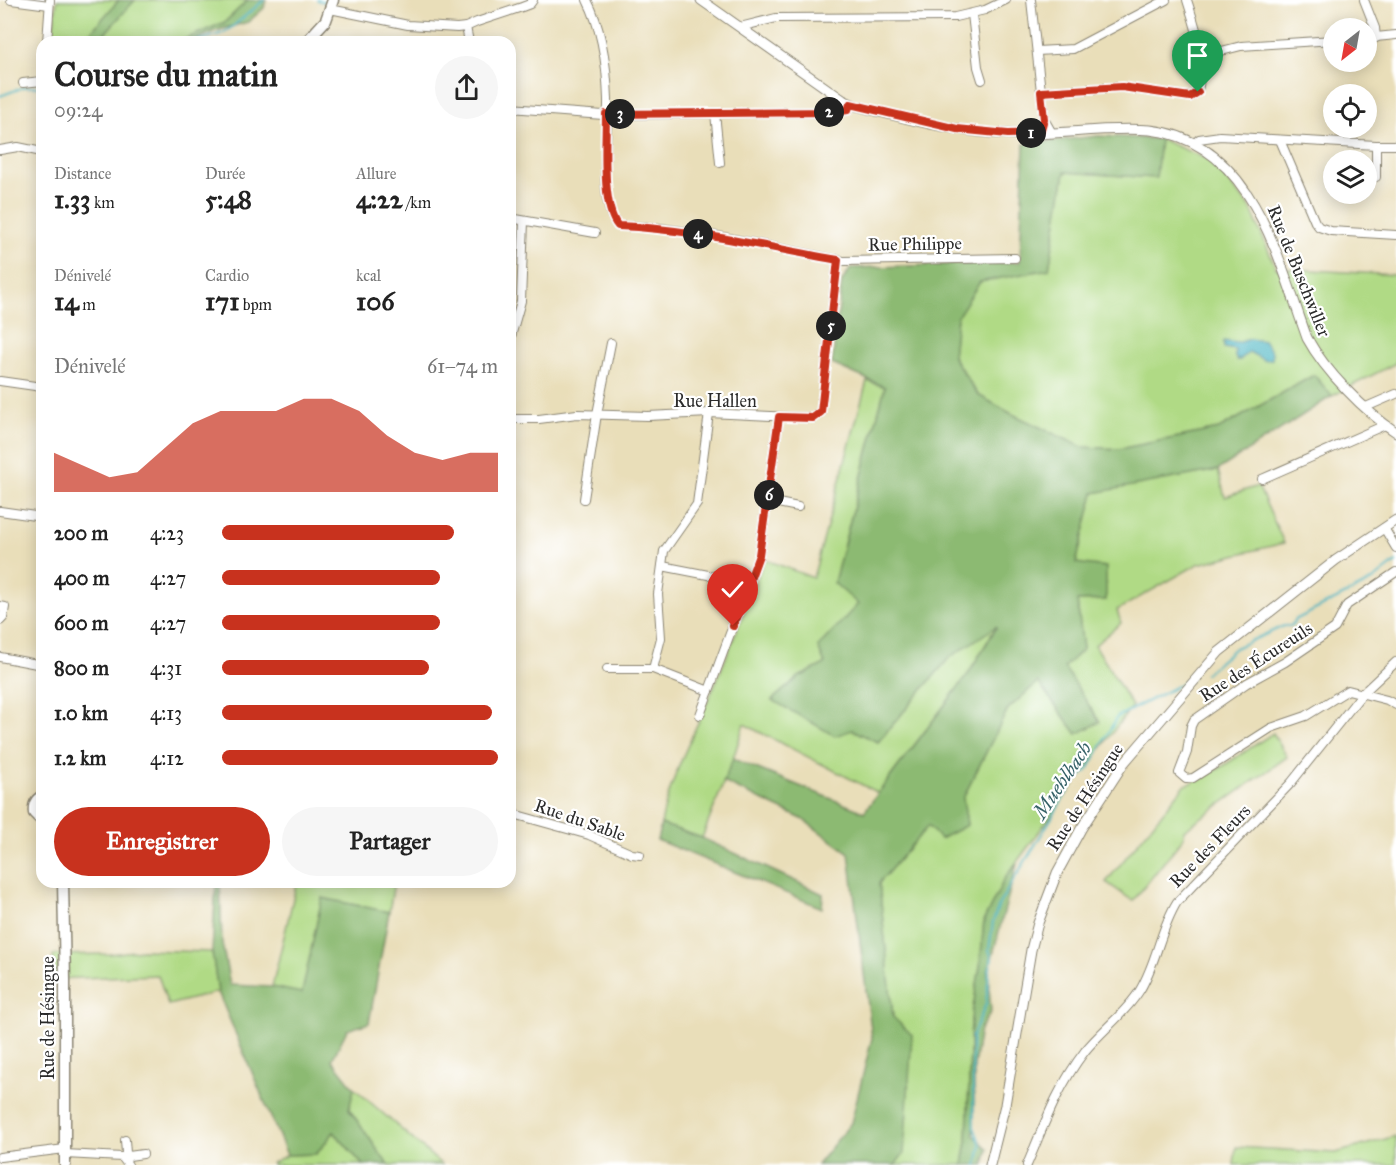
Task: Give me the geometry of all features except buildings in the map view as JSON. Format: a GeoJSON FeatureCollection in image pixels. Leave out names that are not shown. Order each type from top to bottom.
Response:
{"type":"FeatureCollection","features":[{"type":"Feature","properties":{"kind":"main road"},"geometry":{"type":"LineString","coordinates":[[311,36],[326,20],[331,4]]}},
{"type":"Feature","properties":{"kind":"main road"},"geometry":{"type":"LineString","coordinates":[[36,800],[33,806],[36,817]]}},
{"type":"Feature","properties":{"kind":"main road","name":"Rue de Hésingue"},"geometry":{"type":"LineString","coordinates":[[63,888],[65,1156]]}},
{"type":"Feature","properties":{"kind":"street"},"geometry":{"type":"LineString","coordinates":[[11,0],[50,2],[47,36]]}},
{"type":"Feature","properties":{"kind":"street"},"geometry":{"type":"LineString","coordinates":[[331,4],[408,25],[432,28],[466,27],[530,4],[532,0]]}},
{"type":"Feature","properties":{"kind":"street","name":"Rue Philippe"},"geometry":{"type":"LineString","coordinates":[[587,0],[599,33],[608,100],[606,114],[607,180],[610,212],[618,226],[653,227],[724,237],[838,260],[1015,258]]}},
{"type":"Feature","properties":{"kind":"street","name":"Rue de Buschwiller"},"geometry":{"type":"LineString","coordinates":[[701,0],[850,104],[957,129],[1008,134],[1150,130],[1196,143],[1234,175],[1258,211],[1270,235],[1307,338],[1323,364],[1381,422],[1396,431]]}},
{"type":"Feature","properties":{"kind":"street"},"geometry":{"type":"LineString","coordinates":[[740,27],[776,18],[943,17],[972,14],[1006,0]]}},
{"type":"Feature","properties":{"kind":"street"},"geometry":{"type":"LineString","coordinates":[[1031,0],[1044,119],[1040,133]]}},
{"type":"Feature","properties":{"kind":"street"},"geometry":{"type":"LineString","coordinates":[[1037,51],[1066,50],[1079,46],[1166,0]]}},
{"type":"Feature","properties":{"kind":"street"},"geometry":{"type":"LineString","coordinates":[[1041,92],[1122,87],[1190,97],[1195,95],[1199,88],[1202,56],[1188,0]]}},
{"type":"Feature","properties":{"kind":"street"},"geometry":{"type":"LineString","coordinates":[[1364,0],[1371,18]]}},
{"type":"Feature","properties":{"kind":"street"},"geometry":{"type":"LineString","coordinates":[[972,14],[978,67],[982,80]]}},
{"type":"Feature","properties":{"kind":"street"},"geometry":{"type":"LineString","coordinates":[[466,27],[468,36]]}},
{"type":"Feature","properties":{"kind":"street"},"geometry":{"type":"LineString","coordinates":[[1377,38],[1396,35]]}},
{"type":"Feature","properties":{"kind":"street"},"geometry":{"type":"LineString","coordinates":[[1202,56],[1241,46],[1323,41]]}},
{"type":"Feature","properties":{"kind":"street"},"geometry":{"type":"LineString","coordinates":[[23,83],[36,82]]}},
{"type":"Feature","properties":{"kind":"street"},"geometry":{"type":"LineString","coordinates":[[516,108],[606,114],[835,112],[848,110],[850,104]]}},
{"type":"Feature","properties":{"kind":"street"},"geometry":{"type":"LineString","coordinates":[[715,113],[720,163]]}},
{"type":"Feature","properties":{"kind":"street"},"geometry":{"type":"LineString","coordinates":[[1044,119],[1052,132]]}},
{"type":"Feature","properties":{"kind":"street"},"geometry":{"type":"LineString","coordinates":[[1205,149],[1220,136]]}},
{"type":"Feature","properties":{"kind":"street"},"geometry":{"type":"LineString","coordinates":[[1196,143],[1199,139],[1220,136],[1396,145]]}},
{"type":"Feature","properties":{"kind":"street"},"geometry":{"type":"LineString","coordinates":[[1280,140],[1319,227],[1331,231],[1396,235]]}},
{"type":"Feature","properties":{"kind":"street"},"geometry":{"type":"LineString","coordinates":[[1376,145],[1376,150]]}},
{"type":"Feature","properties":{"kind":"street"},"geometry":{"type":"LineString","coordinates":[[0,150],[18,147],[36,151]]}},
{"type":"Feature","properties":{"kind":"street"},"geometry":{"type":"LineString","coordinates":[[516,219],[595,233]]}},
{"type":"Feature","properties":{"kind":"street"},"geometry":{"type":"LineString","coordinates":[[516,320],[522,301],[524,221]]}},
{"type":"Feature","properties":{"kind":"street","name":"Rue Hallen"},"geometry":{"type":"LineString","coordinates":[[516,419],[597,414],[648,416],[709,413],[813,418],[821,412],[838,260]]}},
{"type":"Feature","properties":{"kind":"street"},"geometry":{"type":"LineString","coordinates":[[584,499],[611,343]]}},
{"type":"Feature","properties":{"kind":"street"},"geometry":{"type":"LineString","coordinates":[[0,381],[36,386]]}},
{"type":"Feature","properties":{"kind":"street"},"geometry":{"type":"LineString","coordinates":[[1366,407],[1396,394]]}},
{"type":"Feature","properties":{"kind":"street"},"geometry":{"type":"LineString","coordinates":[[653,669],[662,638],[658,594],[664,551],[697,504],[709,413]]}},
{"type":"Feature","properties":{"kind":"street"},"geometry":{"type":"LineString","coordinates":[[700,715],[759,555],[779,417]]}},
{"type":"Feature","properties":{"kind":"street"},"geometry":{"type":"LineString","coordinates":[[1262,478],[1381,422]]}},
{"type":"Feature","properties":{"kind":"street"},"geometry":{"type":"LineString","coordinates":[[768,501],[798,507]]}},
{"type":"Feature","properties":{"kind":"street"},"geometry":{"type":"LineString","coordinates":[[0,511],[36,516]]}},
{"type":"Feature","properties":{"kind":"street","name":"Rue de Hésingue"},"geometry":{"type":"LineString","coordinates":[[990,1165],[1005,1105],[1034,938],[1053,881],[1076,838],[1120,768],[1203,670],[1233,639],[1336,560],[1396,520]]}},
{"type":"Feature","properties":{"kind":"street"},"geometry":{"type":"LineString","coordinates":[[1384,528],[1396,548]]}},
{"type":"Feature","properties":{"kind":"street"},"geometry":{"type":"LineString","coordinates":[[662,566],[749,583]]}},
{"type":"Feature","properties":{"kind":"street","name":"Rue des Écureuils"},"geometry":{"type":"LineString","coordinates":[[1362,694],[1348,690],[1299,719],[1271,728],[1193,778],[1186,779],[1179,772],[1185,759],[1194,720],[1247,683],[1285,662],[1331,631],[1338,625],[1347,605],[1396,572]]}},
{"type":"Feature","properties":{"kind":"street"},"geometry":{"type":"LineString","coordinates":[[0,606],[5,607],[3,618],[0,621]]}},
{"type":"Feature","properties":{"kind":"street"},"geometry":{"type":"LineString","coordinates":[[0,657],[36,664]]}},
{"type":"Feature","properties":{"kind":"street","name":"Rue des Fleurs"},"geometry":{"type":"LineString","coordinates":[[1027,1165],[1061,1086],[1093,1042],[1130,1004],[1139,991],[1150,970],[1166,923],[1177,902],[1291,783],[1362,694],[1396,662]]}},
{"type":"Feature","properties":{"kind":"street"},"geometry":{"type":"LineString","coordinates":[[607,669],[653,669],[709,691]]}},
{"type":"Feature","properties":{"kind":"street"},"geometry":{"type":"LineString","coordinates":[[1362,694],[1387,700],[1396,705]]}},
{"type":"Feature","properties":{"kind":"street","name":"Rue du Sable"},"geometry":{"type":"LineString","coordinates":[[516,815],[589,835],[632,854],[640,855]]}},
{"type":"Feature","properties":{"kind":"street"},"geometry":{"type":"LineString","coordinates":[[125,1140],[127,1160]]}},
{"type":"Feature","properties":{"kind":"street"},"geometry":{"type":"LineString","coordinates":[[127,1160],[143,1154]]}},
{"type":"Feature","properties":{"kind":"street"},"geometry":{"type":"LineString","coordinates":[[0,1157],[122,1157],[127,1160]]}},
{"type":"Feature","properties":{"kind":"green space"},"geometry":{"type":"Polygon","coordinates":[[[57,0],[119,0],[87,36],[53,36],[57,0]]]}},
{"type":"Feature","properties":{"kind":"green space"},"geometry":{"type":"Polygon","coordinates":[[[119,0],[135,0],[102,36],[87,36],[119,0]]]}},
{"type":"Feature","properties":{"kind":"green space"},"geometry":{"type":"Polygon","coordinates":[[[135,0],[248,0],[225,22],[193,36],[102,36],[135,0]]]}},
{"type":"Feature","properties":{"kind":"green space"},"geometry":{"type":"Polygon","coordinates":[[[248,0],[266,0],[264,8],[248,22],[204,36],[193,36],[225,22],[248,0]]]}},
{"type":"Feature","properties":{"kind":"green space"},"geometry":{"type":"Polygon","coordinates":[[[1098,136],[1160,139],[1156,178],[1065,172],[1049,269],[980,282],[957,317],[953,357],[978,395],[1082,447],[1119,449],[1219,429],[1314,375],[1332,396],[1218,470],[1094,493],[1076,563],[1106,567],[1106,600],[1077,601],[1083,649],[1064,667],[1100,722],[1077,734],[1038,682],[1008,709],[963,798],[967,825],[940,839],[928,826],[879,883],[893,1017],[912,1035],[904,1153],[895,1165],[817,1165],[851,1123],[872,1038],[849,853],[802,819],[723,782],[733,759],[864,812],[969,673],[997,626],[949,658],[878,742],[852,730],[835,736],[772,700],[799,677],[825,664],[818,647],[858,604],[834,583],[885,387],[832,364],[842,281],[851,268],[1020,262],[1024,144],[1098,136]]]}},
{"type":"Feature","properties":{"kind":"green space"},"geometry":{"type":"Polygon","coordinates":[[[1160,139],[1209,160],[1250,207],[1276,268],[1396,275],[1396,363],[1332,396],[1314,375],[1219,429],[1119,449],[1082,447],[978,395],[953,356],[957,317],[979,282],[1049,268],[1065,172],[1156,178],[1160,139]]]}},
{"type":"Feature","properties":{"kind":"green space"},"geometry":{"type":"Polygon","coordinates":[[[867,381],[885,387],[834,582],[859,604],[818,647],[825,664],[799,677],[772,700],[852,729],[878,742],[949,658],[997,625],[969,673],[878,793],[744,724],[702,838],[661,824],[675,775],[724,662],[764,559],[813,578],[867,381]]]}},
{"type":"Feature","properties":{"kind":"green space"},"geometry":{"type":"Polygon","coordinates":[[[1218,470],[1225,497],[1258,486],[1284,543],[1198,564],[1117,610],[1121,623],[1095,645],[1132,706],[1005,878],[984,920],[980,967],[971,1019],[967,1141],[963,1165],[893,1165],[893,1017],[879,883],[928,825],[967,825],[963,798],[1008,709],[1038,682],[1077,734],[1064,667],[1083,649],[1077,601],[1106,600],[1076,563],[1094,492],[1218,470]]]}},
{"type":"Feature","properties":{"kind":"green space"},"geometry":{"type":"Polygon","coordinates":[[[1273,733],[1287,757],[1184,830],[1184,837],[1133,901],[1106,882],[1184,786],[1220,768],[1273,733]]]}},
{"type":"Feature","properties":{"kind":"green space"},"geometry":{"type":"Polygon","coordinates":[[[661,824],[702,838],[823,894],[822,908],[657,840],[661,824]]]}},
{"type":"Feature","properties":{"kind":"green space"},"geometry":{"type":"Polygon","coordinates":[[[1017,863],[988,973],[991,1012],[980,1029],[974,1066],[974,1135],[988,1149],[984,1165],[963,1165],[967,1141],[971,1019],[980,967],[984,920],[1005,878],[1017,863]]]}},
{"type":"Feature","properties":{"kind":"green space"},"geometry":{"type":"Polygon","coordinates":[[[216,888],[220,888],[222,943],[230,985],[272,987],[302,993],[322,898],[389,912],[369,1023],[347,1030],[332,1060],[354,1088],[349,1109],[388,1165],[363,1165],[334,1132],[316,1154],[287,1155],[218,992],[212,952],[216,888]]]}},
{"type":"Feature","properties":{"kind":"green space"},"geometry":{"type":"Polygon","coordinates":[[[296,888],[393,888],[389,912],[322,898],[302,994],[272,987],[296,888]]]}},
{"type":"Feature","properties":{"kind":"green space"},"geometry":{"type":"Polygon","coordinates":[[[142,950],[212,952],[218,992],[168,1005],[158,975],[54,979],[53,955],[110,954],[142,950]]]}},
{"type":"Feature","properties":{"kind":"green space"},"geometry":{"type":"Polygon","coordinates":[[[354,1088],[442,1165],[388,1165],[349,1109],[354,1088]]]}},
{"type":"Feature","properties":{"kind":"green space"},"geometry":{"type":"Polygon","coordinates":[[[334,1132],[363,1165],[273,1165],[272,1163],[287,1155],[316,1154],[334,1132]]]}},
{"type":"Feature","properties":{"kind":"green space"},"geometry":{"type":"Polygon","coordinates":[[[1396,1136],[1396,1165],[1234,1165],[1236,1147],[1336,1153],[1396,1136]]]}},
{"type":"Feature","properties":{"kind":"water"},"geometry":{"type":"Polygon","coordinates":[[[1250,339],[1264,341],[1272,352],[1272,359],[1264,360],[1249,352],[1237,360],[1235,350],[1224,348],[1224,341],[1237,343],[1250,339]]]}},
{"type":"Feature","properties":{"kind":"waterway"},"geometry":{"type":"LineString","coordinates":[[214,36],[231,28],[264,0]]}},
{"type":"Feature","properties":{"kind":"waterway"},"geometry":{"type":"LineString","coordinates":[[317,0],[325,2]]}},
{"type":"Feature","properties":{"kind":"waterway"},"geometry":{"type":"LineString","coordinates":[[0,96],[24,87],[36,87]]}},
{"type":"Feature","properties":{"kind":"waterway","name":"Muehlbach"},"geometry":{"type":"LineString","coordinates":[[1205,674],[1235,648],[1284,626],[1291,626],[1295,620],[1372,581],[1396,562]]}},
{"type":"Feature","properties":{"kind":"waterway","name":"Muehlbach"},"geometry":{"type":"LineString","coordinates":[[977,1165],[981,1145],[974,1127],[972,1037],[986,1004],[992,958],[989,950],[993,922],[999,904],[1073,783],[1088,770],[1117,717],[1191,679]]}},
{"type":"Feature","properties":{"kind":"route"},"geometry":{"type":"LineString","coordinates":[[733,626],[759,555],[779,417],[813,418],[821,412],[838,260],[724,237],[653,227],[618,226],[610,212],[606,170],[606,114],[835,112],[848,110],[850,104],[957,129],[1008,134],[1040,133],[1044,119],[1041,92],[1122,87],[1190,97],[1198,92]]}}]}
